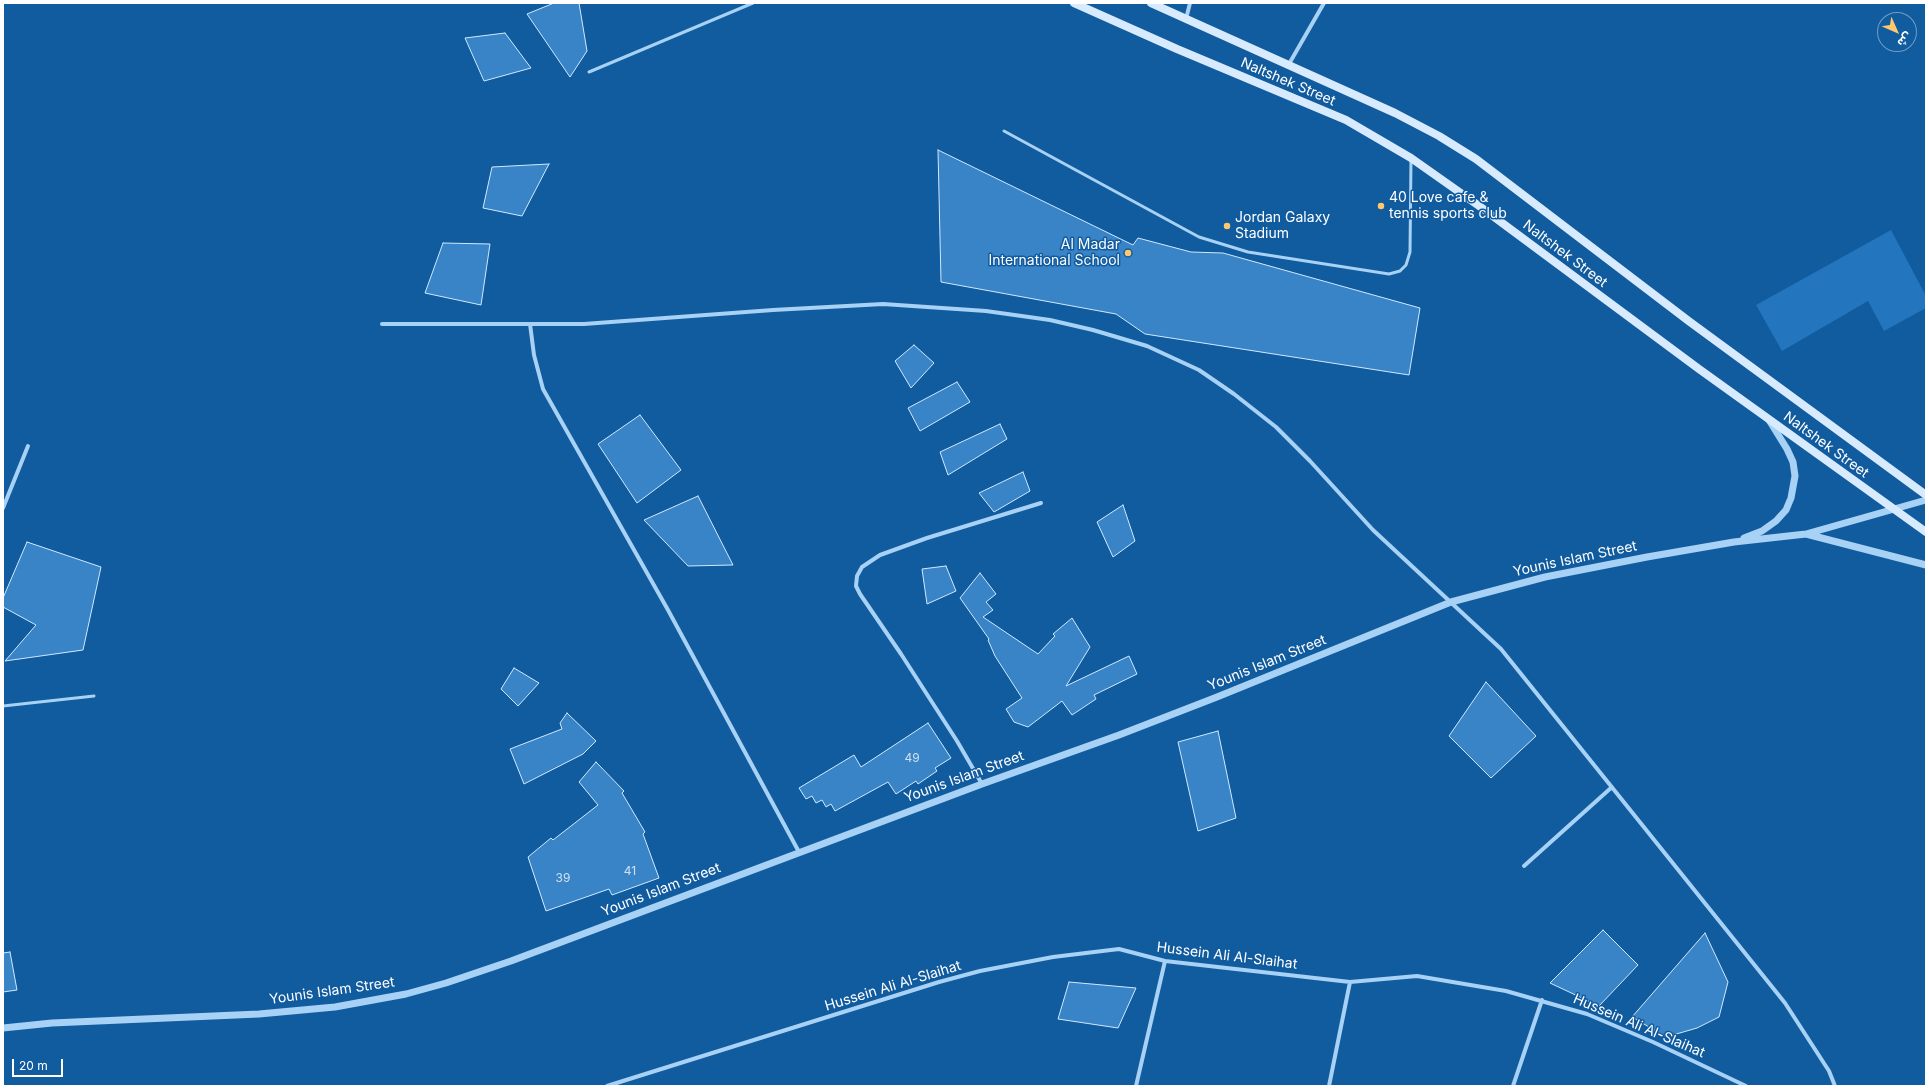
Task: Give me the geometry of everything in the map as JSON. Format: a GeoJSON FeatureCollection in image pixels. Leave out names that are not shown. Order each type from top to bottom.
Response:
{"type":"FeatureCollection","features":[{"type":"Feature","properties":{"kind":"main road","name":"Naltshek Street"},"geometry":{"type":"LineString","coordinates":[[1074,3],[1177,49],[1346,120],[1411,158],[1482,208],[1767,418],[1926,532]]}},
{"type":"Feature","properties":{"kind":"main road","name":"Naltshek Street"},"geometry":{"type":"LineString","coordinates":[[1151,3],[1395,113],[1439,136],[1476,159],[1690,322],[1926,495]]}},
{"type":"Feature","properties":{"kind":"street"},"geometry":{"type":"LineString","coordinates":[[1186,19],[1190,3]]}},
{"type":"Feature","properties":{"kind":"street"},"geometry":{"type":"LineString","coordinates":[[1289,64],[1324,3]]}},
{"type":"Feature","properties":{"kind":"street"},"geometry":{"type":"LineString","coordinates":[[382,324],[584,324],[773,310],[883,304],[986,311],[1050,320],[1147,346],[1198,370],[1234,394],[1276,427],[1310,461],[1373,530],[1501,649],[1785,1003],[1829,1071],[1835,1086]]}},
{"type":"Feature","properties":{"kind":"street"},"geometry":{"type":"LineString","coordinates":[[530,324],[534,355],[543,389],[668,610],[799,852]]}},
{"type":"Feature","properties":{"kind":"street"},"geometry":{"type":"LineString","coordinates":[[1734,542],[1762,531],[1776,521],[1786,510],[1792,498],[1794,476],[1793,462],[1787,449],[1767,418]]}},
{"type":"Feature","properties":{"kind":"street"},"geometry":{"type":"LineString","coordinates":[[3,508],[28,446]]}},
{"type":"Feature","properties":{"kind":"street","name":"Younis Islam Street"},"geometry":{"type":"LineString","coordinates":[[3,1028],[52,1023],[258,1014],[335,1007],[406,994],[469,976],[982,784],[1119,735],[1451,602],[1546,577],[1734,542],[1806,534],[1926,500]]}},
{"type":"Feature","properties":{"kind":"street"},"geometry":{"type":"LineString","coordinates":[[982,784],[957,741],[902,654],[860,594],[856,586],[857,576],[862,567],[880,555],[927,538],[1041,503]]}},
{"type":"Feature","properties":{"kind":"street"},"geometry":{"type":"LineString","coordinates":[[1806,534],[1926,565]]}},
{"type":"Feature","properties":{"kind":"street"},"geometry":{"type":"LineString","coordinates":[[1524,866],[1612,787]]}},
{"type":"Feature","properties":{"kind":"street","name":"Hussein Ali Al-Slaihat"},"geometry":{"type":"LineString","coordinates":[[607,1086],[817,1021],[892,996],[980,971],[1053,957],[1119,949],[1165,961],[1350,982],[1417,976],[1506,991],[1542,1000],[1614,1024],[1746,1086]]}},
{"type":"Feature","properties":{"kind":"street"},"geometry":{"type":"LineString","coordinates":[[1136,1086],[1165,961]]}},
{"type":"Feature","properties":{"kind":"street"},"geometry":{"type":"LineString","coordinates":[[1329,1086],[1350,982]]}},
{"type":"Feature","properties":{"kind":"street"},"geometry":{"type":"LineString","coordinates":[[1513,1086],[1542,1000]]}},
{"type":"Feature","properties":{"kind":"lane"},"geometry":{"type":"LineString","coordinates":[[589,72],[753,3]]}},
{"type":"Feature","properties":{"kind":"lane"},"geometry":{"type":"LineString","coordinates":[[1004,131],[1198,236],[1248,252],[1389,274],[1400,271],[1406,265],[1410,252],[1411,158]]}},
{"type":"Feature","properties":{"kind":"lane"},"geometry":{"type":"LineString","coordinates":[[3,706],[94,696]]}},
{"type":"Feature","properties":{"kind":"shaded area"},"geometry":{"type":"Polygon","coordinates":[[[1891,230],[1926,296],[1926,308],[1884,331],[1868,301],[1782,351],[1756,305],[1891,230]]]}},
{"type":"Feature","properties":{"kind":"building"},"geometry":{"type":"Polygon","coordinates":[[[554,3],[579,3],[587,51],[570,77],[527,14],[554,3]]]}},
{"type":"Feature","properties":{"kind":"building"},"geometry":{"type":"Polygon","coordinates":[[[505,33],[531,68],[484,81],[465,38],[505,33]]]}},
{"type":"Feature","properties":{"kind":"building"},"geometry":{"type":"Polygon","coordinates":[[[938,150],[1133,245],[1138,238],[1191,252],[1223,253],[1420,308],[1409,375],[1145,334],[1116,314],[941,282],[938,150]]]}},
{"type":"Feature","properties":{"kind":"building"},"geometry":{"type":"Polygon","coordinates":[[[549,164],[522,216],[483,208],[492,167],[549,164]]]}},
{"type":"Feature","properties":{"kind":"building"},"geometry":{"type":"Polygon","coordinates":[[[443,243],[490,244],[481,305],[425,293],[443,243]]]}},
{"type":"Feature","properties":{"kind":"building"},"geometry":{"type":"Polygon","coordinates":[[[914,345],[934,363],[911,388],[895,361],[914,345]]]}},
{"type":"Feature","properties":{"kind":"building"},"geometry":{"type":"Polygon","coordinates":[[[957,382],[970,402],[920,431],[908,408],[957,382]]]}},
{"type":"Feature","properties":{"kind":"building"},"geometry":{"type":"Polygon","coordinates":[[[640,415],[681,470],[637,503],[598,444],[640,415]]]}},
{"type":"Feature","properties":{"kind":"building"},"geometry":{"type":"Polygon","coordinates":[[[1000,424],[1007,439],[948,475],[940,452],[1000,424]]]}},
{"type":"Feature","properties":{"kind":"building"},"geometry":{"type":"Polygon","coordinates":[[[1023,472],[1030,491],[994,512],[979,493],[1023,472]]]}},
{"type":"Feature","properties":{"kind":"building"},"geometry":{"type":"Polygon","coordinates":[[[698,496],[733,565],[688,566],[644,520],[698,496]]]}},
{"type":"Feature","properties":{"kind":"building"},"geometry":{"type":"Polygon","coordinates":[[[1123,505],[1135,541],[1113,557],[1097,522],[1123,505]]]}},
{"type":"Feature","properties":{"kind":"building"},"geometry":{"type":"Polygon","coordinates":[[[27,542],[101,567],[83,650],[5,661],[36,625],[3,607],[3,598],[27,542]]]}},
{"type":"Feature","properties":{"kind":"building"},"geometry":{"type":"Polygon","coordinates":[[[946,566],[956,591],[927,604],[922,569],[946,566]]]}},
{"type":"Feature","properties":{"kind":"building"},"geometry":{"type":"Polygon","coordinates":[[[980,573],[996,594],[986,602],[993,610],[983,617],[1038,654],[1055,636],[1053,634],[1072,618],[1090,647],[1066,686],[1129,656],[1137,674],[1094,695],[1096,699],[1072,715],[1062,701],[1028,727],[1014,722],[1006,709],[1022,698],[995,656],[988,640],[989,639],[960,598],[980,573]]]}},
{"type":"Feature","properties":{"kind":"building"},"geometry":{"type":"Polygon","coordinates":[[[514,668],[539,683],[518,706],[501,689],[514,668]]]}},
{"type":"Feature","properties":{"kind":"building"},"geometry":{"type":"Polygon","coordinates":[[[1486,682],[1536,736],[1491,778],[1449,736],[1486,682]]]}},
{"type":"Feature","properties":{"kind":"building"},"geometry":{"type":"Polygon","coordinates":[[[567,713],[596,741],[583,754],[524,784],[510,749],[562,729],[560,723],[567,713]]]}},
{"type":"Feature","properties":{"kind":"building"},"geometry":{"type":"Polygon","coordinates":[[[928,723],[951,758],[935,768],[937,771],[918,784],[916,781],[896,794],[888,782],[835,811],[831,804],[826,807],[822,800],[816,803],[812,796],[806,799],[799,788],[854,755],[861,767],[928,723]]]}},
{"type":"Feature","properties":{"kind":"building"},"geometry":{"type":"Polygon","coordinates":[[[1218,731],[1236,818],[1198,831],[1178,742],[1218,731]]]}},
{"type":"Feature","properties":{"kind":"building"},"geometry":{"type":"Polygon","coordinates":[[[596,762],[624,791],[622,793],[645,832],[643,834],[659,878],[612,895],[609,889],[546,911],[528,857],[551,838],[553,840],[598,805],[579,782],[596,762]]]}},
{"type":"Feature","properties":{"kind":"building"},"geometry":{"type":"Polygon","coordinates":[[[1603,930],[1638,965],[1599,1006],[1550,983],[1603,930]]]}},
{"type":"Feature","properties":{"kind":"building"},"geometry":{"type":"Polygon","coordinates":[[[1705,933],[1728,982],[1719,1017],[1697,1028],[1666,1037],[1632,1017],[1705,933]]]}},
{"type":"Feature","properties":{"kind":"building"},"geometry":{"type":"Polygon","coordinates":[[[10,952],[17,990],[3,992],[3,953],[10,952]]]}},
{"type":"Feature","properties":{"kind":"building"},"geometry":{"type":"Polygon","coordinates":[[[1069,982],[1136,988],[1118,1028],[1058,1019],[1069,982]]]}},
{"type":"Feature","properties":{"kind":"place","name":"40 Love cafe & tennis sports club"},"geometry":{"type":"Point","coordinates":[1381,206]}},
{"type":"Feature","properties":{"kind":"place","name":"Jordan Galaxy Stadium"},"geometry":{"type":"Point","coordinates":[1227,226]}},
{"type":"Feature","properties":{"kind":"place","name":"Al Madar International School"},"geometry":{"type":"Point","coordinates":[1128,253]}}]}
